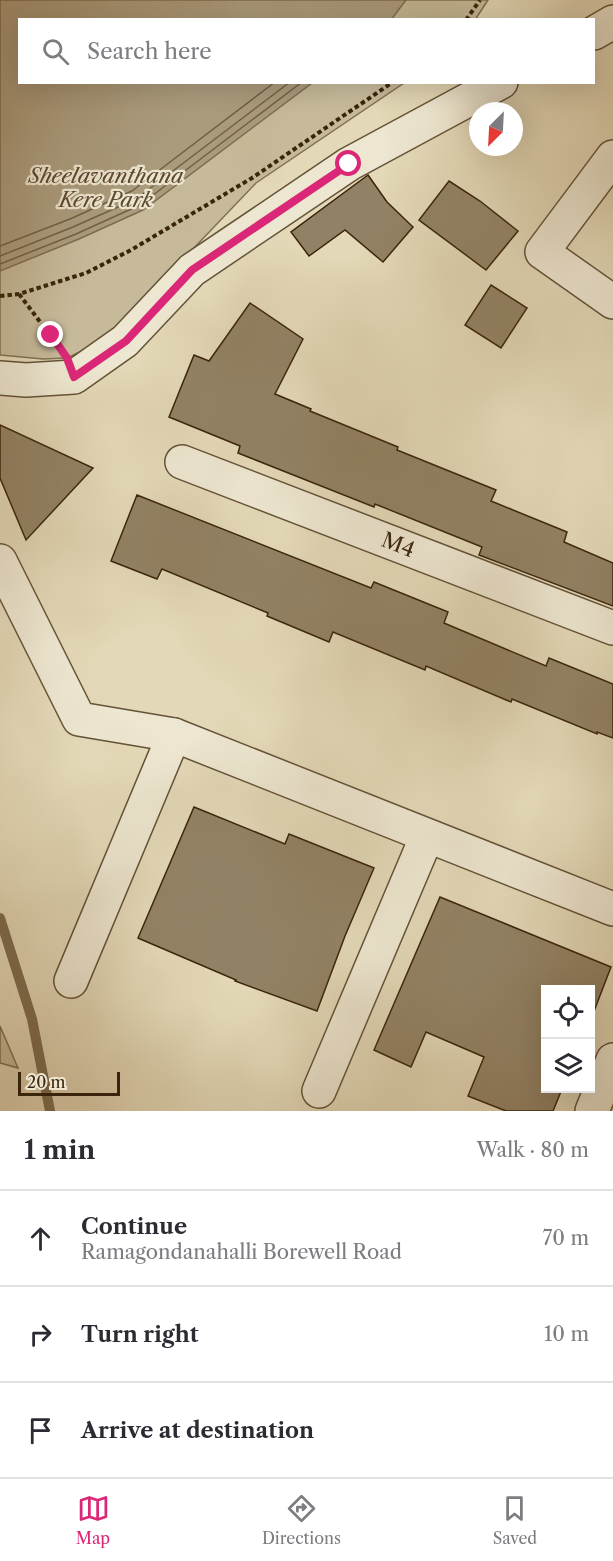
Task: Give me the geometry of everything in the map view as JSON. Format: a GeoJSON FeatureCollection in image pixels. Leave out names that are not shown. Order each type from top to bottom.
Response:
{"type":"FeatureCollection","features":[{"type":"Feature","properties":{"kind":"street"},"geometry":{"type":"LineString","coordinates":[[595,32],[613,22]]}},
{"type":"Feature","properties":{"kind":"street"},"geometry":{"type":"LineString","coordinates":[[0,378],[27,380],[74,377],[126,341],[192,270],[349,164],[497,84]]}},
{"type":"Feature","properties":{"kind":"street"},"geometry":{"type":"LineString","coordinates":[[613,157],[542,252],[613,302]]}},
{"type":"Feature","properties":{"kind":"street","name":"M4"},"geometry":{"type":"LineString","coordinates":[[182,462],[613,628]]}},
{"type":"Feature","properties":{"kind":"street"},"geometry":{"type":"LineString","coordinates":[[0,561],[79,719],[174,735],[613,909]]}},
{"type":"Feature","properties":{"kind":"street"},"geometry":{"type":"LineString","coordinates":[[71,981],[174,735]]}},
{"type":"Feature","properties":{"kind":"street"},"geometry":{"type":"LineString","coordinates":[[318,1091],[427,836]]}},
{"type":"Feature","properties":{"kind":"street"},"geometry":{"type":"LineString","coordinates":[[592,1111],[613,1060]]}},
{"type":"Feature","properties":{"kind":"path"},"geometry":{"type":"LineString","coordinates":[[467,18],[480,0]]}},
{"type":"Feature","properties":{"kind":"path"},"geometry":{"type":"LineString","coordinates":[[0,296],[19,294],[86,273],[130,250],[252,178],[390,84]]}},
{"type":"Feature","properties":{"kind":"path"},"geometry":{"type":"LineString","coordinates":[[19,294],[67,358],[74,377]]}},
{"type":"Feature","properties":{"kind":"green space","name":"Sheelavanthana Kere Park"},"geometry":{"type":"Polygon","coordinates":[[[0,0],[488,0],[476,18],[18,18],[18,84],[403,84],[256,183],[107,339],[67,358],[43,359],[0,355],[0,0]]]}},
{"type":"Feature","properties":{"kind":"green space"},"geometry":{"type":"Polygon","coordinates":[[[0,1026],[18,1068],[0,1063],[0,1026]]]}},
{"type":"Feature","properties":{"kind":"water"},"geometry":{"type":"Polygon","coordinates":[[[0,0],[406,0],[392,18],[18,18],[18,84],[311,84],[143,210],[0,271],[0,0]]]}},
{"type":"Feature","properties":{"kind":"building"},"geometry":{"type":"Polygon","coordinates":[[[368,175],[387,202],[413,227],[383,262],[345,230],[309,256],[291,232],[368,175]]]}},
{"type":"Feature","properties":{"kind":"building"},"geometry":{"type":"Polygon","coordinates":[[[449,181],[480,201],[518,231],[486,270],[419,220],[449,181]]]}},
{"type":"Feature","properties":{"kind":"building"},"geometry":{"type":"Polygon","coordinates":[[[491,285],[527,308],[501,348],[465,325],[491,285]]]}},
{"type":"Feature","properties":{"kind":"building"},"geometry":{"type":"Polygon","coordinates":[[[250,303],[303,339],[275,394],[398,447],[397,450],[496,490],[491,501],[567,532],[564,542],[613,563],[613,606],[479,555],[482,547],[238,453],[240,446],[169,417],[194,355],[209,361],[250,303]]]}},
{"type":"Feature","properties":{"kind":"building"},"geometry":{"type":"Polygon","coordinates":[[[0,425],[93,468],[26,540],[0,478],[0,425]]]}},
{"type":"Feature","properties":{"kind":"building"},"geometry":{"type":"Polygon","coordinates":[[[137,495],[371,588],[374,582],[448,612],[444,623],[546,666],[549,658],[613,684],[613,738],[597,732],[597,734],[512,699],[511,702],[426,666],[425,670],[333,632],[329,642],[267,616],[268,613],[162,569],[157,579],[111,561],[137,495]]]}},
{"type":"Feature","properties":{"kind":"building"},"geometry":{"type":"Polygon","coordinates":[[[194,807],[285,844],[289,834],[374,868],[317,1011],[235,981],[138,938],[194,807]]]}},
{"type":"Feature","properties":{"kind":"building"},"geometry":{"type":"Polygon","coordinates":[[[440,897],[611,967],[595,1009],[595,985],[541,985],[541,1093],[560,1093],[553,1111],[506,1111],[468,1096],[484,1057],[426,1032],[411,1067],[374,1050],[440,897]]]}},
{"type":"Feature","properties":{"kind":"waterway"},"geometry":{"type":"LineString","coordinates":[[0,918],[32,1019],[50,1111]]}},
{"type":"Feature","properties":{"kind":"route"},"geometry":{"type":"LineString","coordinates":[[51,335],[67,358],[74,377],[126,341],[192,270],[349,164]]}}]}
